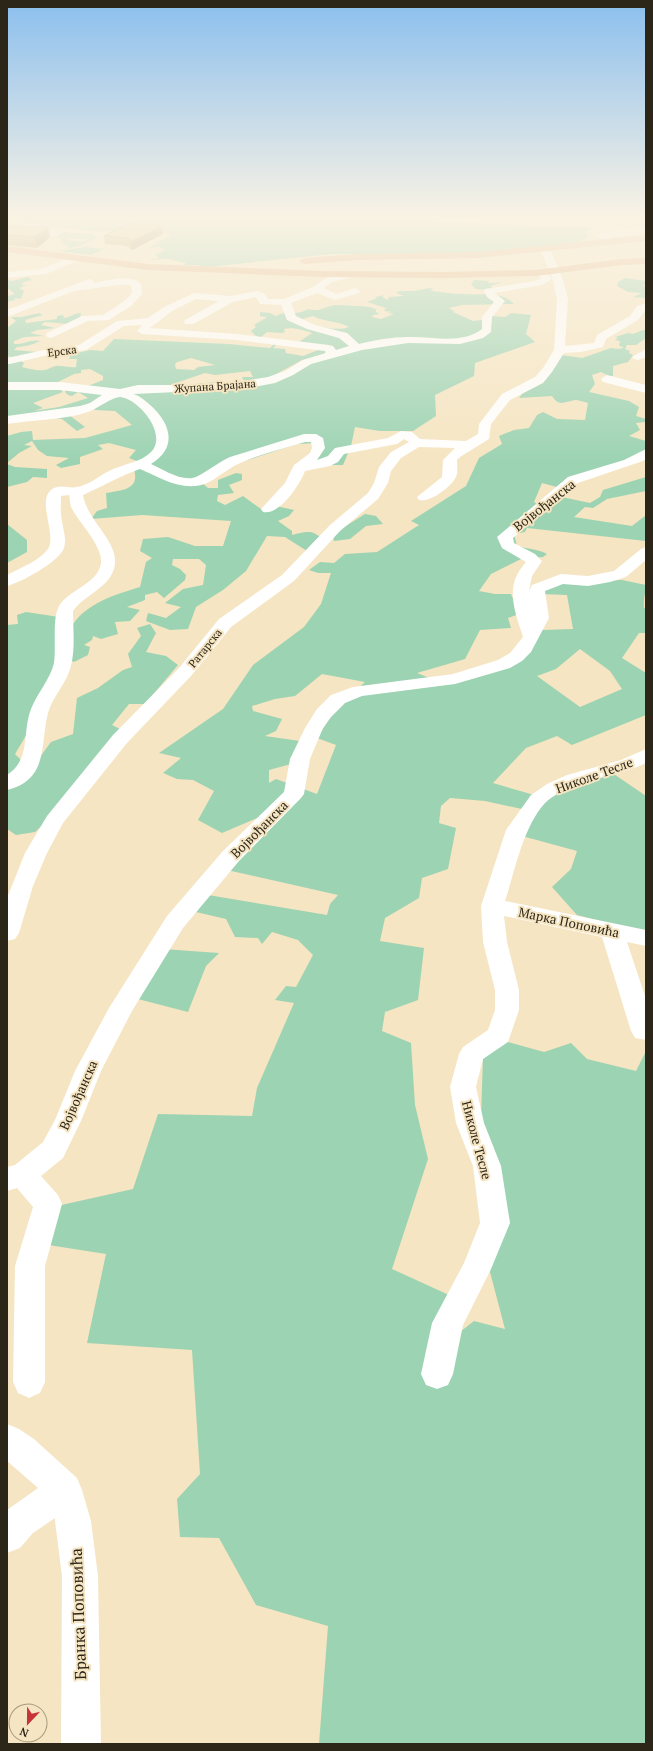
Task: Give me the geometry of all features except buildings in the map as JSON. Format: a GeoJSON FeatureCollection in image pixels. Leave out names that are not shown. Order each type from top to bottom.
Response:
{"type":"FeatureCollection","features":[{"type":"Feature","properties":{"kind":"street"},"geometry":{"type":"LineString","coordinates":[[7,314],[48,299]]}},
{"type":"Feature","properties":{"kind":"street"},"geometry":{"type":"LineString","coordinates":[[51,335],[86,316],[105,318],[127,304],[132,299]]}},
{"type":"Feature","properties":{"kind":"street","name":"Ерска"},"geometry":{"type":"LineString","coordinates":[[8,361],[44,353],[82,348],[121,323],[150,321],[168,309],[189,299]]}},
{"type":"Feature","properties":{"kind":"street"},"geometry":{"type":"LineString","coordinates":[[189,322],[230,299]]}},
{"type":"Feature","properties":{"kind":"street","name":"Ерска"},"geometry":{"type":"LineString","coordinates":[[261,299],[260,305],[285,302]]}},
{"type":"Feature","properties":{"kind":"street"},"geometry":{"type":"LineString","coordinates":[[293,299],[285,302],[291,318],[314,328],[342,335],[352,342],[356,348]]}},
{"type":"Feature","properties":{"kind":"street","name":"Жупана Брајана"},"geometry":{"type":"LineString","coordinates":[[7,420],[82,410],[94,406],[107,397],[138,389],[229,387],[262,382],[289,373],[307,362],[332,354],[398,340],[467,339],[487,330],[487,317],[500,301],[497,299]]}},
{"type":"Feature","properties":{"kind":"street"},"geometry":{"type":"LineString","coordinates":[[424,497],[447,480],[450,475],[450,460],[455,454],[484,436],[485,424],[506,397],[539,380],[548,370],[560,350],[559,342],[562,299]]}},
{"type":"Feature","properties":{"kind":"street"},"geometry":{"type":"LineString","coordinates":[[560,350],[582,349],[599,345],[601,337],[634,318],[641,308],[646,306]]}},
{"type":"Feature","properties":{"kind":"street"},"geometry":{"type":"LineString","coordinates":[[150,321],[142,331],[236,337],[313,345],[329,348],[332,354]]}},
{"type":"Feature","properties":{"kind":"street"},"geometry":{"type":"LineString","coordinates":[[8,361],[36,360]]}},
{"type":"Feature","properties":{"kind":"street"},"geometry":{"type":"LineString","coordinates":[[607,379],[646,389]]}},
{"type":"Feature","properties":{"kind":"street","name":"Жупана Брајана"},"geometry":{"type":"LineString","coordinates":[[7,386],[60,386],[120,393]]}},
{"type":"Feature","properties":{"kind":"street"},"geometry":{"type":"LineString","coordinates":[[7,581],[46,560],[56,549],[58,535],[54,520],[54,495],[58,491],[63,490],[76,493],[99,483],[115,473],[141,464],[156,454],[162,444],[163,435],[155,416],[134,398],[120,393]]}},
{"type":"Feature","properties":{"kind":"street"},"geometry":{"type":"LineString","coordinates":[[299,468],[325,463],[333,459],[340,451],[392,441],[401,435],[412,436],[416,443],[469,445]]}},
{"type":"Feature","properties":{"kind":"street"},"geometry":{"type":"LineString","coordinates":[[141,464],[178,481],[194,482],[202,480],[224,465],[235,460],[304,438],[316,438],[318,447],[316,455],[299,468],[297,476],[268,509]]}},
{"type":"Feature","properties":{"kind":"street","name":"Ратарска"},"geometry":{"type":"LineString","coordinates":[[7,934],[22,886],[36,853],[54,821],[120,739],[185,672],[225,623],[288,578],[335,528],[373,496],[381,483],[384,470],[396,455],[416,443]]}},
{"type":"Feature","properties":{"kind":"street","name":"Војвођанска"},"geometry":{"type":"LineString","coordinates":[[15,1177],[53,1150],[68,1121],[88,1071],[121,1008],[175,922],[230,856],[294,794],[300,759],[314,728],[324,713],[338,699],[359,690],[455,679],[504,664],[516,657],[525,648],[532,637],[521,592],[523,578],[527,569],[534,561],[530,556],[507,545],[506,537],[573,480],[580,476],[620,466],[646,453]]}},
{"type":"Feature","properties":{"kind":"street"},"geometry":{"type":"LineString","coordinates":[[7,784],[25,770],[35,755],[39,715],[43,702],[60,671],[65,612],[68,604],[100,580],[108,570],[110,559],[107,551],[78,506],[76,493]]}},
{"type":"Feature","properties":{"kind":"street"},"geometry":{"type":"LineString","coordinates":[[532,637],[541,618],[537,592],[538,588],[561,579],[596,580],[620,574],[646,552]]}},
{"type":"Feature","properties":{"kind":"street","name":"Николе Тесле"},"geometry":{"type":"LineString","coordinates":[[437,1374],[448,1323],[476,1269],[495,1223],[487,1166],[470,1122],[463,1087],[472,1054],[499,1035],[507,1010],[507,990],[494,942],[492,906],[517,830],[538,799],[554,788],[574,779],[628,764],[646,755]]}},
{"type":"Feature","properties":{"kind":"street","name":"Марка Поповића"},"geometry":{"type":"LineString","coordinates":[[492,906],[646,938]]}},
{"type":"Feature","properties":{"kind":"street"},"geometry":{"type":"LineString","coordinates":[[612,932],[644,1031]]}},
{"type":"Feature","properties":{"kind":"street"},"geometry":{"type":"LineString","coordinates":[[15,1177],[48,1204],[30,1266],[29,1382]]}},
{"type":"Feature","properties":{"kind":"street"},"geometry":{"type":"LineString","coordinates":[[7,1441],[22,1451],[65,1490],[21,1521],[7,1535]]}},
{"type":"Feature","properties":{"kind":"street","name":"Бранка Поповића"},"geometry":{"type":"LineString","coordinates":[[65,1490],[73,1521],[80,1576],[81,1744]]}},
{"type":"Feature","properties":{"kind":"green space"},"geometry":{"type":"Polygon","coordinates":[[[7,299],[15,299],[15,300],[7,302],[7,299]]]}},
{"type":"Feature","properties":{"kind":"green space"},"geometry":{"type":"Polygon","coordinates":[[[375,299],[388,300],[388,299],[506,299],[514,304],[462,305],[449,308],[454,311],[453,312],[473,321],[491,319],[491,316],[505,317],[511,313],[531,315],[526,334],[535,342],[475,363],[474,376],[435,395],[436,416],[413,431],[380,431],[355,427],[351,446],[343,465],[309,465],[317,443],[297,444],[248,460],[223,464],[201,482],[208,488],[218,488],[218,480],[236,473],[242,474],[242,480],[229,485],[234,493],[218,495],[217,501],[225,505],[243,496],[261,509],[276,506],[294,510],[289,516],[278,521],[292,531],[292,535],[308,532],[315,534],[322,539],[307,551],[285,537],[267,536],[246,571],[223,590],[196,607],[188,629],[170,630],[146,621],[148,613],[166,618],[181,607],[165,603],[183,589],[203,585],[206,565],[199,559],[173,559],[172,565],[180,569],[186,575],[185,580],[164,598],[157,592],[145,595],[145,600],[127,607],[140,610],[130,621],[115,622],[118,634],[101,639],[93,636],[92,640],[84,645],[90,647],[88,655],[74,662],[66,658],[67,641],[72,626],[87,609],[108,598],[140,587],[146,562],[152,558],[140,551],[143,539],[168,537],[195,546],[223,546],[231,521],[142,515],[91,519],[97,511],[107,508],[106,493],[128,488],[134,481],[134,469],[145,464],[129,458],[136,450],[109,443],[98,445],[103,449],[80,457],[80,464],[61,468],[56,465],[69,458],[47,456],[38,450],[32,441],[24,445],[32,446],[19,453],[7,463],[7,436],[32,431],[33,440],[85,438],[132,425],[115,411],[95,410],[92,407],[69,415],[85,427],[77,431],[62,419],[50,417],[7,423],[7,364],[21,361],[24,363],[22,367],[34,370],[45,370],[58,366],[76,367],[77,359],[69,359],[72,351],[77,353],[90,350],[103,351],[114,339],[229,344],[270,348],[275,343],[278,343],[273,348],[285,349],[286,353],[303,356],[323,348],[326,351],[324,354],[302,360],[269,378],[245,383],[242,377],[253,377],[250,371],[215,375],[205,373],[164,387],[224,382],[230,387],[271,382],[329,355],[327,346],[299,342],[312,333],[302,330],[287,328],[284,329],[285,332],[282,333],[267,332],[261,337],[257,337],[251,331],[256,327],[254,325],[267,317],[260,316],[260,312],[270,313],[276,316],[308,309],[316,310],[335,305],[358,306],[376,309],[376,312],[380,314],[373,315],[372,317],[381,319],[394,314],[387,313],[393,312],[384,311],[386,308],[367,302],[375,299]],[[313,316],[299,320],[331,329],[349,327],[340,324],[313,316]],[[191,358],[177,362],[175,364],[176,369],[194,370],[198,367],[215,365],[191,358]],[[90,369],[81,370],[81,373],[74,374],[54,384],[63,392],[33,403],[43,408],[34,411],[59,407],[88,398],[78,392],[72,396],[65,392],[66,390],[88,386],[103,380],[103,376],[90,369]]]}},
{"type":"Feature","properties":{"kind":"green space"},"geometry":{"type":"Polygon","coordinates":[[[39,313],[43,315],[25,320],[26,323],[57,319],[57,316],[63,315],[64,318],[81,313],[80,318],[69,324],[45,322],[41,325],[55,328],[37,330],[30,333],[44,336],[24,337],[14,341],[14,344],[18,344],[40,341],[17,347],[14,350],[37,352],[56,349],[54,353],[21,359],[7,356],[7,328],[16,321],[11,317],[22,317],[39,313]]]}},
{"type":"Feature","properties":{"kind":"green space"},"geometry":{"type":"Polygon","coordinates":[[[646,330],[646,338],[636,345],[627,345],[625,349],[630,351],[629,353],[633,355],[628,362],[613,366],[613,376],[609,376],[601,372],[592,375],[595,384],[589,392],[629,401],[639,407],[636,416],[646,419],[646,422],[636,423],[640,430],[629,436],[646,441],[646,450],[628,461],[568,477],[557,487],[542,483],[534,502],[537,504],[527,527],[557,496],[590,503],[600,497],[603,490],[646,477],[646,491],[607,499],[593,508],[585,507],[574,517],[632,526],[646,515],[646,541],[527,528],[525,532],[514,534],[517,546],[547,554],[543,557],[521,559],[491,574],[479,591],[495,594],[511,594],[519,614],[508,618],[511,628],[480,630],[465,659],[417,673],[432,679],[524,659],[542,630],[573,629],[567,595],[541,594],[547,586],[566,582],[622,580],[646,585],[644,608],[646,608],[646,633],[639,633],[622,658],[646,673],[646,715],[572,745],[557,736],[526,748],[493,783],[534,795],[522,809],[485,801],[450,798],[441,806],[439,823],[456,828],[448,869],[422,878],[419,898],[385,918],[380,941],[424,948],[418,1000],[385,1012],[382,1031],[411,1043],[415,1105],[428,1159],[392,1269],[449,1295],[447,1342],[474,1321],[505,1329],[490,1272],[481,1117],[483,1058],[504,1041],[544,1052],[571,1043],[587,1059],[636,1071],[646,1051],[646,1744],[319,1744],[328,1626],[256,1605],[219,1538],[180,1537],[177,1499],[200,1474],[192,1350],[87,1343],[106,1254],[42,1244],[57,1206],[133,1189],[158,1114],[252,1116],[257,1088],[294,1003],[275,1000],[286,986],[296,987],[313,955],[298,940],[272,932],[262,944],[258,938],[235,937],[226,919],[196,912],[208,895],[327,915],[330,904],[338,895],[227,870],[262,816],[222,833],[198,820],[214,791],[193,780],[177,779],[163,773],[181,758],[159,753],[223,709],[253,665],[304,627],[321,604],[331,573],[318,573],[309,570],[320,562],[334,563],[345,554],[377,552],[419,525],[411,521],[466,486],[479,458],[502,444],[499,436],[514,430],[529,428],[537,415],[543,412],[557,419],[585,420],[588,403],[575,400],[559,403],[552,396],[519,398],[528,386],[561,355],[582,358],[611,348],[620,349],[624,347],[619,346],[620,341],[615,340],[618,338],[615,337],[628,333],[633,334],[646,330]],[[580,649],[556,669],[537,676],[580,707],[622,689],[610,671],[580,649]],[[322,674],[295,696],[275,699],[252,706],[253,711],[282,719],[276,731],[265,736],[300,741],[291,764],[269,770],[269,783],[276,779],[317,794],[336,745],[317,738],[335,710],[365,682],[322,674]]]}},
{"type":"Feature","properties":{"kind":"green space"},"geometry":{"type":"Polygon","coordinates":[[[7,464],[15,467],[47,469],[47,478],[33,477],[27,482],[7,487],[7,464]]]}},
{"type":"Feature","properties":{"kind":"green space"},"geometry":{"type":"Polygon","coordinates":[[[365,514],[376,516],[383,524],[366,526],[350,539],[334,541],[333,536],[341,529],[365,514]]]}},
{"type":"Feature","properties":{"kind":"green space"},"geometry":{"type":"Polygon","coordinates":[[[7,524],[27,540],[27,552],[7,563],[7,524]]]}},
{"type":"Feature","properties":{"kind":"green space"},"geometry":{"type":"Polygon","coordinates":[[[26,612],[59,617],[56,673],[31,727],[15,754],[24,763],[7,779],[7,625],[18,624],[17,615],[26,612]]]}},
{"type":"Feature","properties":{"kind":"green space"},"geometry":{"type":"Polygon","coordinates":[[[150,624],[156,633],[146,652],[166,656],[178,665],[145,704],[129,704],[112,725],[122,730],[56,812],[35,832],[16,835],[7,829],[7,788],[37,761],[51,742],[73,734],[77,698],[98,688],[123,670],[132,667],[128,654],[141,636],[137,628],[150,624]]]}},
{"type":"Feature","properties":{"kind":"green space"},"geometry":{"type":"Polygon","coordinates":[[[608,770],[646,796],[646,933],[577,915],[552,887],[571,869],[577,851],[522,836],[544,799],[608,770]]]}},
{"type":"Feature","properties":{"kind":"green space"},"geometry":{"type":"Polygon","coordinates":[[[163,949],[219,953],[206,966],[188,1012],[134,998],[163,949]]]}}]}
